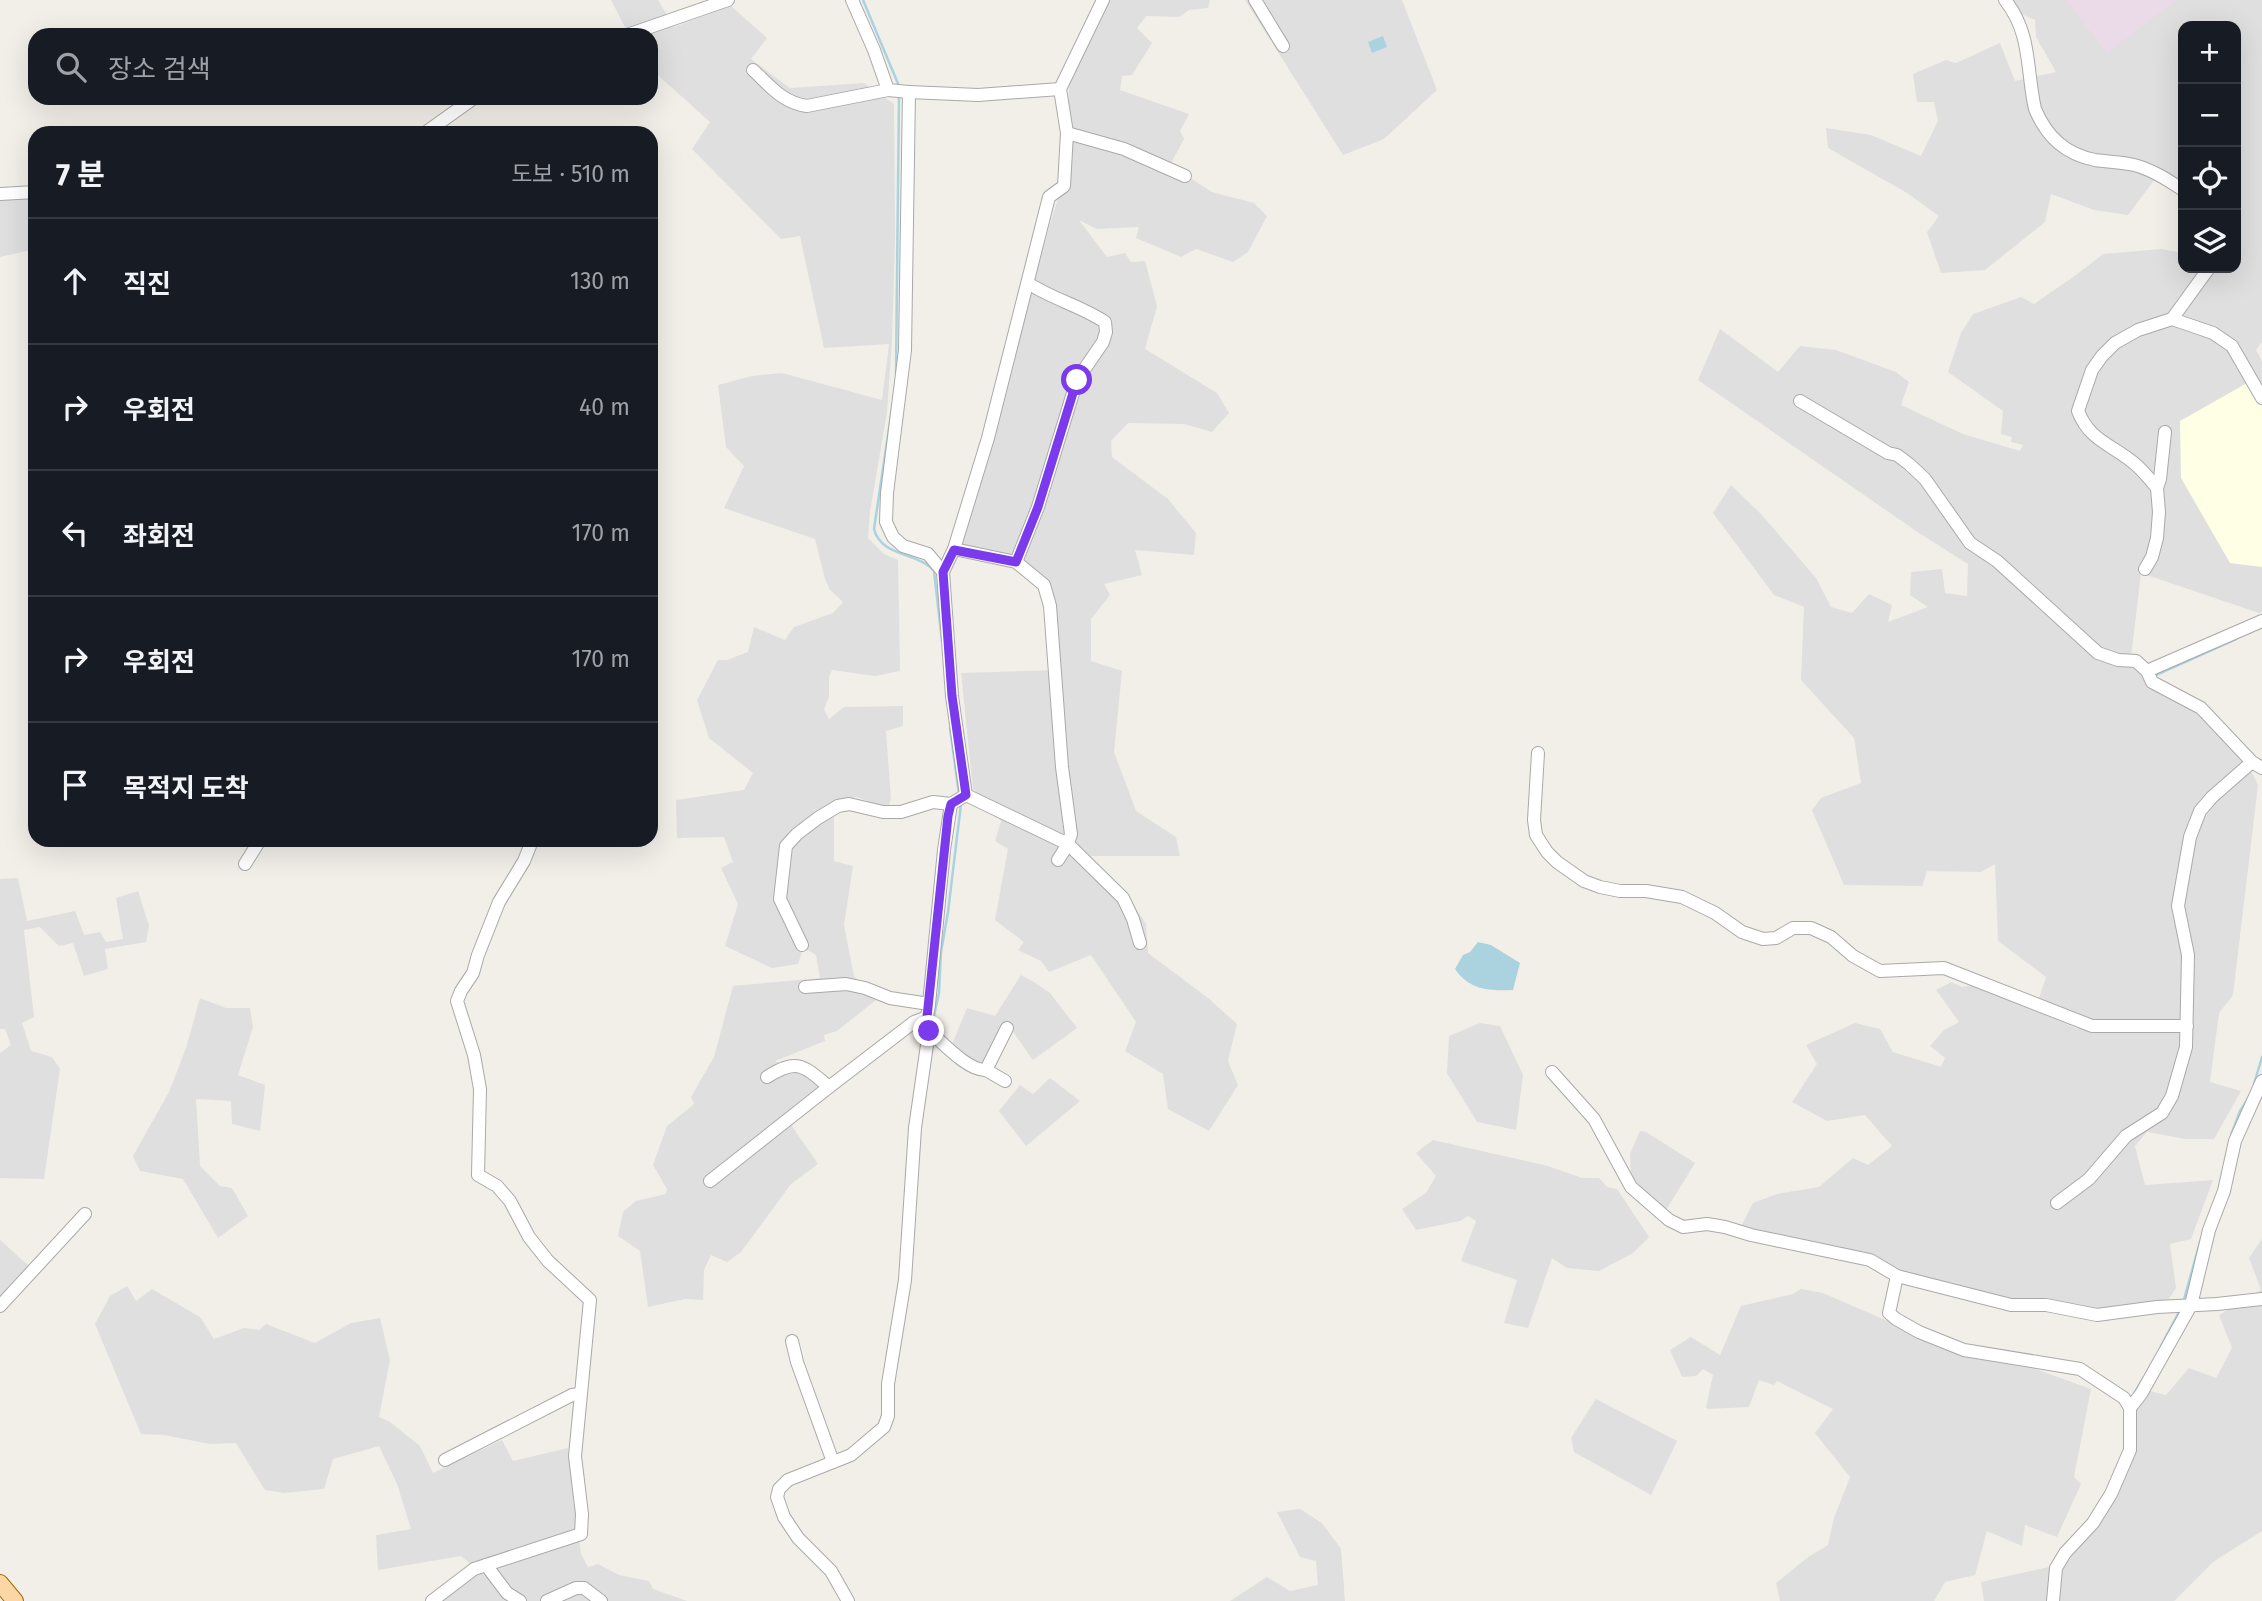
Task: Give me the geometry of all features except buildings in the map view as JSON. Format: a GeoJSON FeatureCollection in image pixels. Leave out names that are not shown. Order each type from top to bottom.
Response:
{"type":"FeatureCollection","features":[{"type":"Feature","properties":{"kind":"main road"},"geometry":{"type":"LineString","coordinates":[[0,1583],[15,1601]]}},
{"type":"Feature","properties":{"kind":"street"},"geometry":{"type":"LineString","coordinates":[[647,28],[728,0]]}},
{"type":"Feature","properties":{"kind":"street"},"geometry":{"type":"LineString","coordinates":[[852,0],[874,50],[898,91],[905,350],[887,493],[886,522],[893,537],[903,546],[928,554],[943,572]]}},
{"type":"Feature","properties":{"kind":"street"},"geometry":{"type":"LineString","coordinates":[[848,1601],[831,1571],[798,1538],[784,1517],[778,1497],[779,1489],[788,1480],[851,1455],[884,1427],[888,1416],[888,1384],[905,1280],[915,1128],[929,1031],[928,1010],[944,850],[959,799],[943,572],[954,550],[988,438],[1049,197],[1064,186],[1067,134],[1060,89],[1103,0]]}},
{"type":"Feature","properties":{"kind":"street"},"geometry":{"type":"LineString","coordinates":[[1255,0],[1283,46]]}},
{"type":"Feature","properties":{"kind":"street"},"geometry":{"type":"LineString","coordinates":[[2005,0],[2017,15],[2025,35],[2035,109],[2040,121],[2059,145],[2075,155],[2136,165],[2178,187]]}},
{"type":"Feature","properties":{"kind":"street"},"geometry":{"type":"LineString","coordinates":[[753,70],[782,97],[796,105],[807,106],[898,91],[978,95],[1060,89]]}},
{"type":"Feature","properties":{"kind":"street"},"geometry":{"type":"LineString","coordinates":[[435,126],[464,105]]}},
{"type":"Feature","properties":{"kind":"street"},"geometry":{"type":"LineString","coordinates":[[1067,134],[1124,149],[1185,176]]}},
{"type":"Feature","properties":{"kind":"street"},"geometry":{"type":"LineString","coordinates":[[0,194],[28,192]]}},
{"type":"Feature","properties":{"kind":"street"},"geometry":{"type":"LineString","coordinates":[[2157,488],[2132,461],[2097,439],[2084,424],[2078,411],[2092,370],[2102,356],[2115,343],[2138,330],[2172,319],[2204,273]]}},
{"type":"Feature","properties":{"kind":"street"},"geometry":{"type":"LineString","coordinates":[[1016,562],[1038,507],[1077,380],[1103,342],[1106,332],[1105,322],[1095,315],[1028,283]]}},
{"type":"Feature","properties":{"kind":"street"},"geometry":{"type":"LineString","coordinates":[[2172,319],[2213,334],[2232,346],[2262,398]]}},
{"type":"Feature","properties":{"kind":"street"},"geometry":{"type":"LineString","coordinates":[[1800,401],[1909,464],[1941,499],[1970,543],[1997,561],[2098,653],[2118,660],[2136,661],[2147,671],[2152,682],[2201,708],[2257,765],[2212,797],[2200,811],[2190,837],[2178,906],[2188,955],[2186,1046],[2172,1096],[2162,1113],[2126,1136],[2089,1179],[2057,1203]]}},
{"type":"Feature","properties":{"kind":"street"},"geometry":{"type":"LineString","coordinates":[[2145,569],[2152,557],[2157,538],[2160,512],[2157,488],[2165,432]]}},
{"type":"Feature","properties":{"kind":"street"},"geometry":{"type":"LineString","coordinates":[[954,550],[1016,562],[1044,585],[1049,606],[1062,767],[1071,834],[1058,860]]}},
{"type":"Feature","properties":{"kind":"street"},"geometry":{"type":"LineString","coordinates":[[2147,671],[2262,621]]}},
{"type":"Feature","properties":{"kind":"street"},"geometry":{"type":"LineString","coordinates":[[1538,753],[1534,820],[1536,835],[1557,862],[1584,881],[1620,891],[1646,891],[1682,897],[1715,913],[1742,932],[1763,939],[1776,938],[1793,928],[1811,928],[1831,937],[1853,956],[1880,971],[1944,968],[2092,1026],[2187,1026]]}},
{"type":"Feature","properties":{"kind":"street"},"geometry":{"type":"LineString","coordinates":[[802,945],[780,899],[786,846],[797,834],[838,806],[849,804],[883,812],[901,812],[933,802],[959,799],[1068,844],[1123,898],[1140,943]]}},
{"type":"Feature","properties":{"kind":"street"},"geometry":{"type":"LineString","coordinates":[[244,864],[255,847]]}},
{"type":"Feature","properties":{"kind":"street"},"geometry":{"type":"LineString","coordinates":[[432,1601],[474,1569],[582,1534],[575,1456],[590,1300],[548,1261],[529,1237],[510,1201],[497,1186],[478,1175],[480,1089],[474,1055],[457,1001],[473,973],[499,902],[530,847]]}},
{"type":"Feature","properties":{"kind":"street"},"geometry":{"type":"LineString","coordinates":[[805,987],[846,984],[928,1010]]}},
{"type":"Feature","properties":{"kind":"street"},"geometry":{"type":"LineString","coordinates":[[710,1181],[928,1010]]}},
{"type":"Feature","properties":{"kind":"street"},"geometry":{"type":"LineString","coordinates":[[986,1070],[1007,1028]]}},
{"type":"Feature","properties":{"kind":"street"},"geometry":{"type":"LineString","coordinates":[[929,1031],[972,1067],[986,1070],[1005,1081]]}},
{"type":"Feature","properties":{"kind":"street"},"geometry":{"type":"LineString","coordinates":[[767,1077],[783,1067],[798,1065],[828,1087]]}},
{"type":"Feature","properties":{"kind":"street"},"geometry":{"type":"LineString","coordinates":[[1552,1072],[1594,1119],[1631,1187],[1669,1220],[1683,1227],[1707,1224],[1725,1227],[1751,1236],[1870,1260],[1897,1276],[2011,1305],[2046,1305],[2097,1315],[2157,1307],[2262,1299]]}},
{"type":"Feature","properties":{"kind":"street"},"geometry":{"type":"LineString","coordinates":[[2130,1408],[2141,1394],[2191,1305],[2210,1230],[2224,1191],[2235,1141],[2262,1081]]}},
{"type":"Feature","properties":{"kind":"street"},"geometry":{"type":"LineString","coordinates":[[0,1306],[85,1214]]}},
{"type":"Feature","properties":{"kind":"street"},"geometry":{"type":"LineString","coordinates":[[1897,1276],[1889,1313],[1896,1319],[1919,1332],[1964,1350],[2080,1369],[2123,1398],[2130,1408],[2130,1450],[2093,1523],[2065,1553],[2056,1568],[2053,1601]]}},
{"type":"Feature","properties":{"kind":"street"},"geometry":{"type":"LineString","coordinates":[[792,1341],[833,1462]]}},
{"type":"Feature","properties":{"kind":"street"},"geometry":{"type":"LineString","coordinates":[[445,1461],[572,1395],[580,1394]]}},
{"type":"Feature","properties":{"kind":"street"},"geometry":{"type":"LineString","coordinates":[[486,1565],[507,1593],[520,1601]]}},
{"type":"Feature","properties":{"kind":"street"},"geometry":{"type":"LineString","coordinates":[[547,1601],[576,1588],[584,1588],[601,1601]]}},
{"type":"Feature","properties":{"kind":"shaded area"},"geometry":{"type":"Polygon","coordinates":[[[611,0],[658,0],[674,27],[731,6],[767,38],[751,59],[790,88],[864,83],[894,104],[895,238],[892,341],[887,412],[868,538],[884,554],[898,560],[900,671],[875,676],[832,670],[829,677],[829,697],[824,709],[829,719],[844,707],[903,706],[903,726],[886,731],[891,799],[888,808],[856,797],[832,807],[834,861],[853,866],[844,925],[854,976],[876,1000],[837,1031],[824,1035],[825,1041],[775,1061],[810,1075],[819,1087],[785,1116],[818,1164],[791,1184],[741,1252],[727,1262],[711,1255],[704,1270],[703,1300],[685,1299],[648,1307],[640,1251],[618,1236],[623,1212],[636,1201],[666,1194],[667,1189],[653,1165],[667,1126],[694,1104],[691,1097],[714,1057],[733,986],[820,978],[816,955],[808,950],[802,952],[798,964],[772,968],[725,946],[738,904],[721,868],[733,862],[724,837],[677,838],[676,800],[744,790],[753,773],[709,738],[697,700],[718,660],[727,660],[748,652],[754,627],[785,640],[794,627],[833,613],[843,602],[830,590],[825,579],[815,539],[724,508],[744,466],[726,447],[718,385],[752,376],[782,373],[882,400],[889,344],[824,348],[800,236],[781,239],[692,149],[710,122],[658,75],[658,28],[625,28],[611,0]]]}},
{"type":"Feature","properties":{"kind":"shaded area"},"geometry":{"type":"Polygon","coordinates":[[[1107,0],[1210,0],[1208,8],[1189,10],[1179,17],[1146,16],[1137,28],[1152,43],[1132,75],[1122,76],[1120,90],[1189,114],[1180,131],[1184,139],[1170,165],[1212,192],[1254,203],[1267,216],[1248,252],[1233,262],[1196,249],[1181,257],[1136,238],[1139,227],[1097,229],[1079,220],[1107,257],[1125,253],[1131,262],[1145,261],[1157,306],[1145,349],[1217,393],[1229,413],[1212,432],[1184,424],[1128,423],[1111,441],[1112,457],[1168,499],[1196,533],[1194,555],[1135,550],[1142,575],[1104,584],[1110,595],[1091,619],[1091,661],[1122,671],[1114,752],[1136,811],[1176,837],[1180,856],[1089,856],[1128,896],[1146,924],[1148,953],[1208,998],[1237,1024],[1228,1061],[1238,1085],[1209,1131],[1168,1109],[1163,1074],[1125,1051],[1136,1022],[1091,955],[1049,972],[1041,961],[1018,950],[1024,942],[995,920],[1008,849],[995,841],[1001,821],[973,789],[961,673],[1056,670],[1053,608],[1036,572],[955,553],[1049,227],[1058,199],[1065,189],[1069,84],[1107,0]]]}},
{"type":"Feature","properties":{"kind":"shaded area"},"geometry":{"type":"Polygon","coordinates":[[[1245,0],[1402,0],[1437,90],[1384,139],[1343,155],[1245,0]]]}},
{"type":"Feature","properties":{"kind":"shaded area"},"geometry":{"type":"Polygon","coordinates":[[[2008,0],[2262,0],[2262,342],[2256,350],[2262,361],[2262,612],[2141,573],[2131,657],[2213,727],[2245,759],[2258,785],[2233,995],[2219,1013],[2210,1082],[2241,1091],[2214,1139],[2185,1139],[2147,1132],[2135,1146],[2145,1185],[2213,1180],[2191,1239],[2170,1244],[2176,1288],[2169,1299],[2105,1310],[2041,1300],[2030,1307],[1739,1231],[1753,1203],[1777,1194],[1819,1187],[1853,1158],[1868,1165],[1892,1146],[1865,1115],[1827,1121],[1792,1102],[1817,1064],[1806,1045],[1855,1023],[1880,1029],[1893,1052],[1941,1067],[1945,1058],[1930,1046],[1944,1030],[1959,1022],[1936,990],[1951,982],[1962,987],[1975,985],[2078,1029],[2085,1018],[2038,1001],[2046,977],[1998,941],[1995,864],[1981,872],[1927,871],[1922,886],[1844,885],[1812,810],[1821,798],[1861,783],[1854,738],[1801,680],[1804,607],[1774,595],[1713,513],[1731,485],[1761,514],[1816,578],[1831,607],[1852,613],[1869,594],[1892,605],[1888,622],[1928,607],[1910,595],[1911,572],[1942,569],[1945,593],[1967,596],[1968,564],[1698,380],[1720,329],[1778,372],[1800,346],[1836,350],[1896,372],[1909,382],[1901,405],[1963,434],[2020,451],[2023,445],[2011,442],[2012,437],[2001,434],[2003,411],[1948,372],[1961,333],[1973,314],[2021,297],[2034,304],[2103,254],[2161,249],[2178,252],[2178,273],[2241,273],[2241,21],[2178,21],[2178,183],[2161,171],[2128,215],[2094,210],[2051,194],[2045,222],[1985,270],[1941,273],[1927,232],[1939,216],[1907,193],[1828,148],[1826,128],[1871,135],[1921,156],[1938,121],[1934,102],[1917,102],[1913,74],[1946,60],[1956,63],[2000,43],[2015,81],[2056,72],[2036,37],[2035,20],[2019,13],[2008,0]]]}},
{"type":"Feature","properties":{"kind":"shaded area"},"geometry":{"type":"Polygon","coordinates":[[[2066,0],[2176,0],[2107,53],[2066,0]]]}},
{"type":"Feature","properties":{"kind":"shaded area"},"geometry":{"type":"Polygon","coordinates":[[[28,198],[28,251],[0,257],[0,199],[28,198]]]}},
{"type":"Feature","properties":{"kind":"shaded area"},"geometry":{"type":"Polygon","coordinates":[[[2247,383],[2262,405],[2262,567],[2230,563],[2181,478],[2180,421],[2247,383]]]}},
{"type":"Feature","properties":{"kind":"shaded area"},"geometry":{"type":"Polygon","coordinates":[[[18,878],[27,921],[75,911],[84,935],[100,932],[106,942],[123,939],[116,898],[138,891],[149,926],[146,942],[105,949],[108,969],[84,976],[73,943],[59,946],[40,927],[24,930],[34,1017],[22,1023],[31,1051],[52,1057],[60,1069],[44,1179],[0,1178],[0,1053],[11,1045],[5,1029],[0,1029],[0,879],[18,878]]]}},
{"type":"Feature","properties":{"kind":"shaded area"},"geometry":{"type":"Polygon","coordinates":[[[1021,975],[1050,993],[1077,1028],[1033,1060],[1007,1023],[990,1062],[978,1068],[951,1047],[967,1008],[995,1016],[1021,975]]]}},
{"type":"Feature","properties":{"kind":"shaded area"},"geometry":{"type":"Polygon","coordinates":[[[200,998],[226,1008],[250,1008],[253,1027],[238,1075],[265,1085],[260,1131],[232,1124],[231,1101],[196,1099],[200,1166],[220,1186],[232,1188],[248,1216],[218,1238],[183,1179],[140,1171],[133,1156],[169,1092],[186,1048],[200,998]]]}},
{"type":"Feature","properties":{"kind":"shaded area"},"geometry":{"type":"Polygon","coordinates":[[[1480,1023],[1500,1026],[1523,1075],[1516,1130],[1477,1122],[1447,1073],[1449,1036],[1480,1023]]]}},
{"type":"Feature","properties":{"kind":"shaded area"},"geometry":{"type":"Polygon","coordinates":[[[1050,1078],[1080,1101],[1026,1146],[999,1111],[1020,1085],[1033,1094],[1050,1078]]]}},
{"type":"Feature","properties":{"kind":"shaded area"},"geometry":{"type":"Polygon","coordinates":[[[1640,1131],[1646,1132],[1695,1163],[1666,1210],[1631,1185],[1630,1154],[1640,1131]]]}},
{"type":"Feature","properties":{"kind":"shaded area"},"geometry":{"type":"Polygon","coordinates":[[[1433,1140],[1548,1166],[1582,1178],[1599,1178],[1607,1187],[1617,1189],[1649,1237],[1633,1253],[1599,1271],[1567,1268],[1552,1258],[1528,1328],[1504,1323],[1517,1280],[1461,1261],[1476,1221],[1468,1216],[1460,1221],[1416,1230],[1402,1209],[1426,1193],[1436,1176],[1416,1153],[1433,1140]]]}},
{"type":"Feature","properties":{"kind":"shaded area"},"geometry":{"type":"Polygon","coordinates":[[[2262,1239],[2262,1531],[2213,1562],[2174,1601],[1984,1601],[1981,1582],[2049,1567],[2076,1549],[2118,1487],[2137,1440],[2135,1411],[2150,1391],[2166,1395],[2189,1368],[2216,1378],[2232,1348],[2219,1315],[2261,1290],[2249,1258],[2262,1239]]]}},
{"type":"Feature","properties":{"kind":"shaded area"},"geometry":{"type":"Polygon","coordinates":[[[0,1240],[30,1267],[0,1300],[0,1240]]]}},
{"type":"Feature","properties":{"kind":"shaded area"},"geometry":{"type":"Polygon","coordinates":[[[127,1286],[136,1301],[152,1289],[200,1317],[214,1339],[244,1328],[259,1330],[266,1324],[315,1343],[351,1323],[380,1318],[390,1360],[379,1417],[390,1422],[420,1446],[433,1473],[502,1440],[513,1461],[568,1448],[581,1554],[588,1567],[598,1564],[619,1575],[649,1581],[653,1589],[687,1601],[438,1601],[478,1570],[461,1556],[378,1570],[376,1535],[411,1529],[397,1484],[379,1446],[333,1459],[324,1489],[284,1493],[265,1490],[236,1443],[210,1444],[164,1435],[141,1434],[95,1324],[110,1296],[127,1286]]]}},
{"type":"Feature","properties":{"kind":"shaded area"},"geometry":{"type":"Polygon","coordinates":[[[1801,1289],[1823,1293],[1937,1346],[2027,1366],[2091,1389],[2074,1477],[2081,1484],[2057,1537],[2025,1525],[2022,1546],[1987,1531],[1975,1575],[1945,1582],[1934,1601],[1780,1601],[1776,1583],[1808,1557],[1828,1545],[1834,1518],[1850,1477],[1815,1433],[1833,1409],[1777,1381],[1774,1385],[1759,1380],[1749,1407],[1708,1409],[1706,1407],[1713,1375],[1703,1369],[1696,1376],[1682,1377],[1670,1350],[1691,1337],[1720,1355],[1741,1306],[1793,1294],[1801,1289]]]}},
{"type":"Feature","properties":{"kind":"shaded area"},"geometry":{"type":"Polygon","coordinates":[[[1596,1399],[1677,1441],[1651,1495],[1574,1452],[1571,1438],[1596,1399]]]}},
{"type":"Feature","properties":{"kind":"shaded area"},"geometry":{"type":"Polygon","coordinates":[[[1300,1509],[1322,1523],[1341,1549],[1345,1601],[1230,1601],[1267,1577],[1290,1591],[1318,1585],[1316,1561],[1300,1557],[1277,1512],[1300,1509]]]}},
{"type":"Feature","properties":{"kind":"water"},"geometry":{"type":"Polygon","coordinates":[[[1383,36],[1387,47],[1372,53],[1368,42],[1383,36]]]}},
{"type":"Feature","properties":{"kind":"water"},"geometry":{"type":"Polygon","coordinates":[[[1478,942],[1491,945],[1520,963],[1513,990],[1480,988],[1467,981],[1455,969],[1463,955],[1470,952],[1478,942]]]}},
{"type":"Feature","properties":{"kind":"waterway"},"geometry":{"type":"LineString","coordinates":[[863,0],[899,86]]}},
{"type":"Feature","properties":{"kind":"waterway"},"geometry":{"type":"LineString","coordinates":[[896,373],[899,97]]}},
{"type":"Feature","properties":{"kind":"waterway"},"geometry":{"type":"LineString","coordinates":[[892,408],[874,529],[884,545],[919,560],[934,571],[942,641]]}},
{"type":"Feature","properties":{"kind":"waterway"},"geometry":{"type":"LineString","coordinates":[[2156,675],[2236,639]]}},
{"type":"Feature","properties":{"kind":"waterway"},"geometry":{"type":"LineString","coordinates":[[950,728],[959,794]]}},
{"type":"Feature","properties":{"kind":"waterway"},"geometry":{"type":"LineString","coordinates":[[934,1016],[961,804]]}},
{"type":"Feature","properties":{"kind":"waterway"},"geometry":{"type":"LineString","coordinates":[[2254,1084],[2262,1057]]}},
{"type":"Feature","properties":{"kind":"waterway"},"geometry":{"type":"LineString","coordinates":[[2231,1135],[2240,1111],[2249,1097]]}},
{"type":"Feature","properties":{"kind":"waterway"},"geometry":{"type":"LineString","coordinates":[[2183,1303],[2200,1242]]}},
{"type":"Feature","properties":{"kind":"waterway"},"geometry":{"type":"LineString","coordinates":[[2161,1346],[2179,1312]]}},
{"type":"Feature","properties":{"kind":"waterway"},"geometry":{"type":"LineString","coordinates":[[2135,1392],[2144,1377]]}},
{"type":"Feature","properties":{"kind":"route"},"geometry":{"type":"LineString","coordinates":[[929,1031],[927,1017],[948,816],[951,804],[966,795],[952,696],[943,572],[954,550],[1016,562],[1038,507],[1077,380]]}}]}
